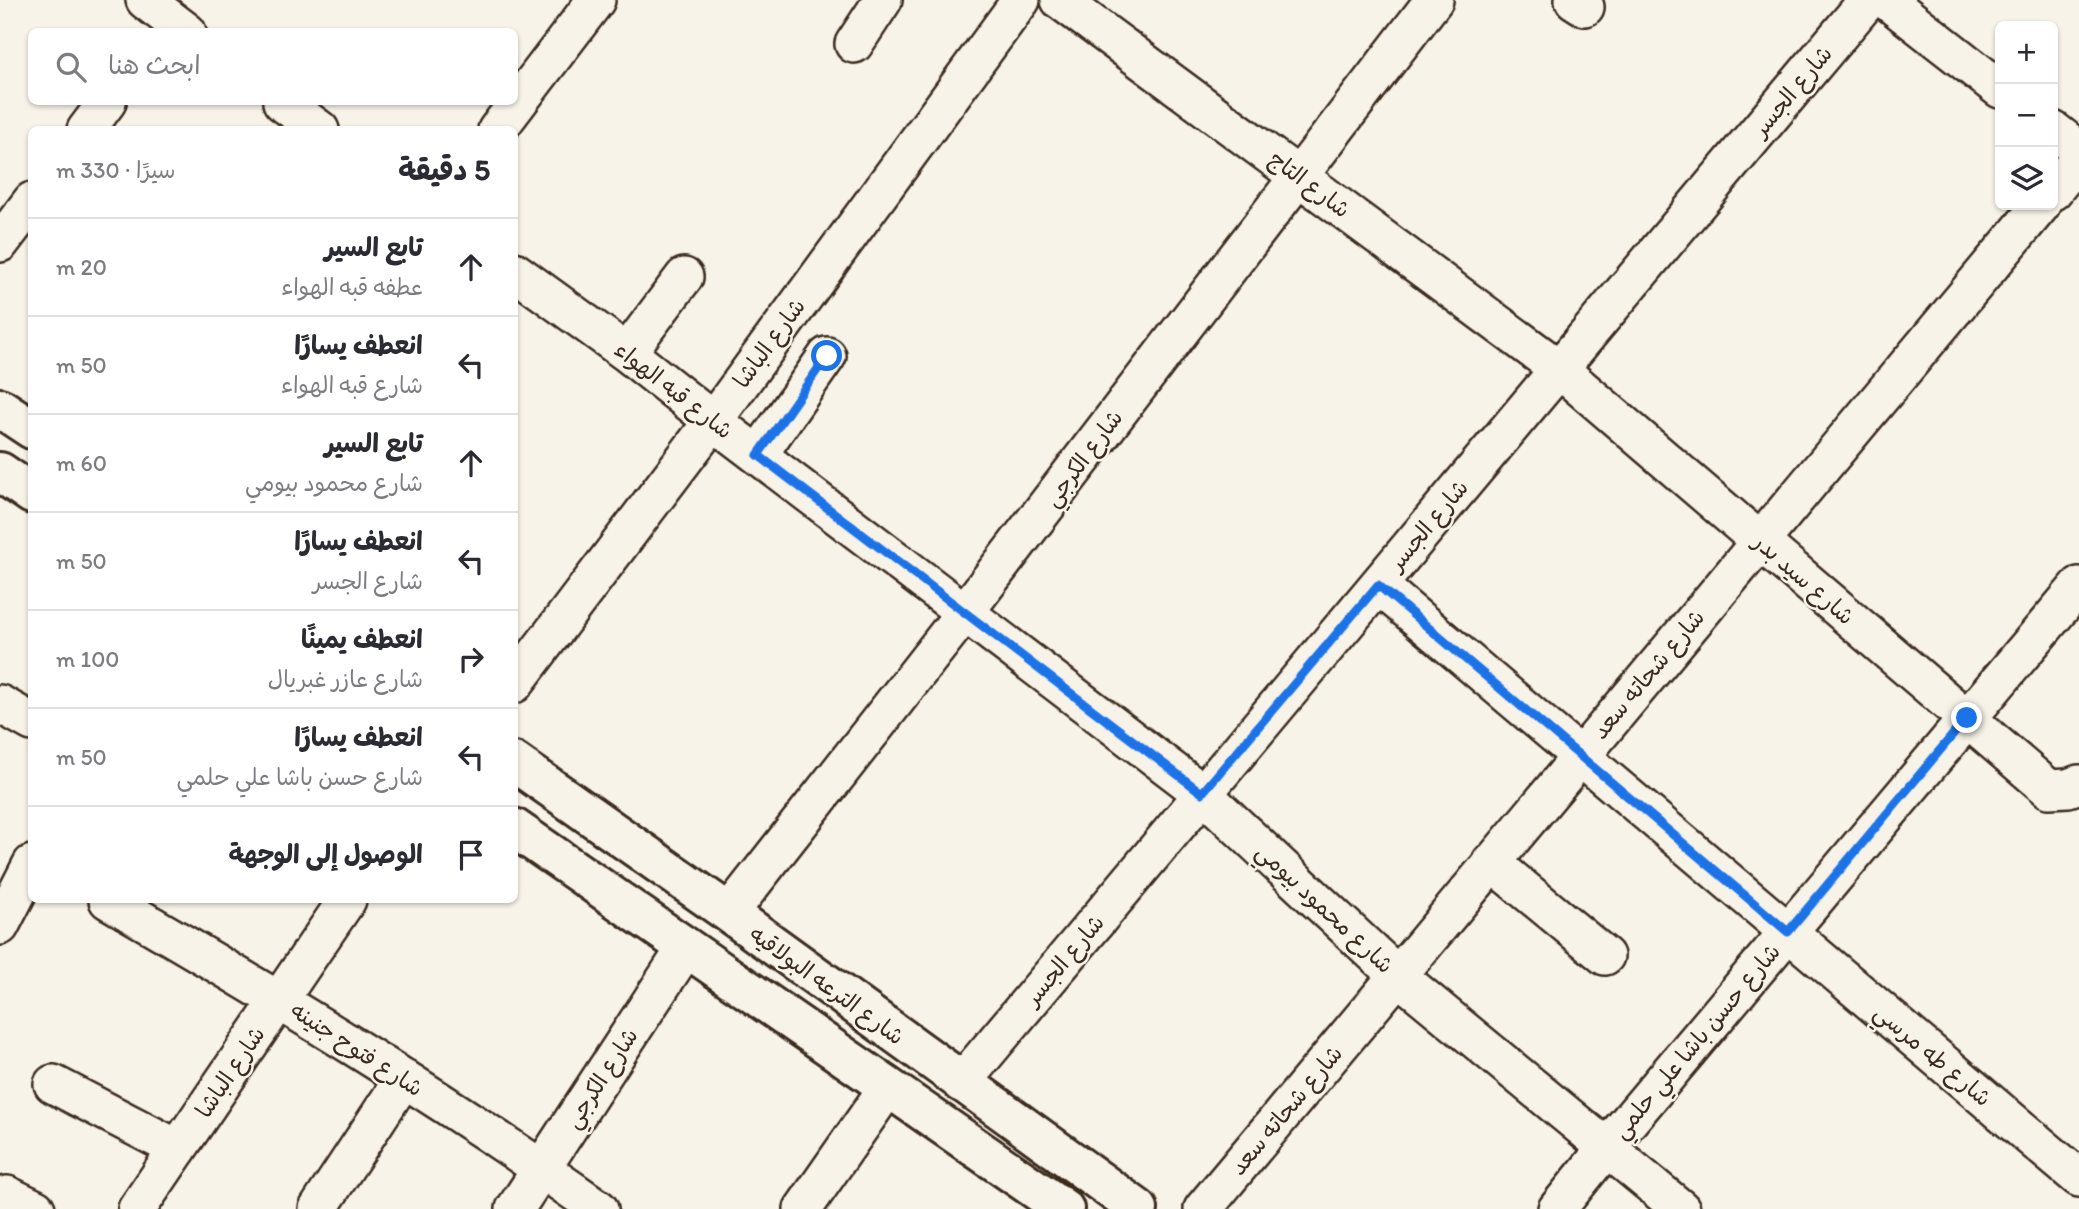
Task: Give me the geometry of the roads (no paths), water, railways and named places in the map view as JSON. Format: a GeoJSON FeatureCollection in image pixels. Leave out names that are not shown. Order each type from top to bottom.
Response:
{"type":"FeatureCollection","features":[{"type":"Feature","properties":{"kind":"main road"},"geometry":{"type":"LineString","coordinates":[[0,408],[28,426]]}},
{"type":"Feature","properties":{"kind":"main road"},"geometry":{"type":"LineString","coordinates":[[0,472],[28,491]]}},
{"type":"Feature","properties":{"kind":"main road","name":"شارع الترعه البولاقيه"},"geometry":{"type":"LineString","coordinates":[[518,765],[729,913],[1138,1209]]}},
{"type":"Feature","properties":{"kind":"main road","name":"شارع الترعه البولاقيه"},"geometry":{"type":"LineString","coordinates":[[518,831],[1064,1209]]}},
{"type":"Feature","properties":{"kind":"street"},"geometry":{"type":"LineString","coordinates":[[518,103],[597,0]]}},
{"type":"Feature","properties":{"kind":"street"},"geometry":{"type":"LineString","coordinates":[[854,44],[883,0]]}},
{"type":"Feature","properties":{"kind":"street","name":"شارع الباشا"},"geometry":{"type":"LineString","coordinates":[[518,679],[712,421],[1021,0]]}},
{"type":"Feature","properties":{"kind":"street","name":"شارع التاج"},"geometry":{"type":"LineString","coordinates":[[1060,0],[1559,369]]}},
{"type":"Feature","properties":{"kind":"street","name":"شارع الكرجي"},"geometry":{"type":"LineString","coordinates":[[729,913],[965,612],[1434,0]]}},
{"type":"Feature","properties":{"kind":"street","name":"شارع الجسر"},"geometry":{"type":"LineString","coordinates":[[961,1083],[1868,0]]}},
{"type":"Feature","properties":{"kind":"street"},"geometry":{"type":"LineString","coordinates":[[1886,0],[1995,85]]}},
{"type":"Feature","properties":{"kind":"street"},"geometry":{"type":"LineString","coordinates":[[89,126],[105,105]]}},
{"type":"Feature","properties":{"kind":"street"},"geometry":{"type":"LineString","coordinates":[[286,105],[315,126]]}},
{"type":"Feature","properties":{"kind":"street"},"geometry":{"type":"LineString","coordinates":[[500,126],[516,105]]}},
{"type":"Feature","properties":{"kind":"street"},"geometry":{"type":"LineString","coordinates":[[2058,134],[2079,150]]}},
{"type":"Feature","properties":{"kind":"street"},"geometry":{"type":"LineString","coordinates":[[2058,185],[2079,159]]}},
{"type":"Feature","properties":{"kind":"street"},"geometry":{"type":"LineString","coordinates":[[0,243],[28,206]]}},
{"type":"Feature","properties":{"kind":"street","name":"شارع شحاته سعد"},"geometry":{"type":"LineString","coordinates":[[1203,1209],[2037,210]]}},
{"type":"Feature","properties":{"kind":"street","name":"شارع قبه الهواء"},"geometry":{"type":"LineString","coordinates":[[518,274],[627,353],[712,421],[965,612]]}},
{"type":"Feature","properties":{"kind":"street"},"geometry":{"type":"LineString","coordinates":[[627,353],[684,276]]}},
{"type":"Feature","properties":{"kind":"street"},"geometry":{"type":"LineString","coordinates":[[758,455],[827,356]]}},
{"type":"Feature","properties":{"kind":"street","name":"شارع سيد بدر"},"geometry":{"type":"LineString","coordinates":[[1559,369],[1967,718],[2064,787]]}},
{"type":"Feature","properties":{"kind":"street","name":"شارع طه مرسي"},"geometry":{"type":"LineString","coordinates":[[1378,585],[2079,1178]]}},
{"type":"Feature","properties":{"kind":"street","name":"شارع حسن باشا علي حلمي"},"geometry":{"type":"LineString","coordinates":[[1557,1209],[1606,1147],[2079,586]]}},
{"type":"Feature","properties":{"kind":"street","name":"شارع محمود بيومي"},"geometry":{"type":"LineString","coordinates":[[965,612],[1202,793],[1398,975],[1681,1209]]}},
{"type":"Feature","properties":{"kind":"street"},"geometry":{"type":"LineString","coordinates":[[0,704],[28,720]]}},
{"type":"Feature","properties":{"kind":"street"},"geometry":{"type":"LineString","coordinates":[[1491,862],[1605,956]]}},
{"type":"Feature","properties":{"kind":"street"},"geometry":{"type":"LineString","coordinates":[[0,926],[28,872]]}},
{"type":"Feature","properties":{"kind":"street","name":"شارع فتوح جنينه"},"geometry":{"type":"LineString","coordinates":[[113,903],[280,999],[542,1168],[599,1209]]}},
{"type":"Feature","properties":{"kind":"street","name":"شارع الباشا"},"geometry":{"type":"LineString","coordinates":[[137,1209],[345,903]]}},
{"type":"Feature","properties":{"kind":"street","name":"شارع الكرجي"},"geometry":{"type":"LineString","coordinates":[[515,1209],[687,948]]}},
{"type":"Feature","properties":{"kind":"street"},"geometry":{"type":"LineString","coordinates":[[318,1209],[404,1078]]}},
{"type":"Feature","properties":{"kind":"street"},"geometry":{"type":"LineString","coordinates":[[53,1084],[178,1149]]}},
{"type":"Feature","properties":{"kind":"street"},"geometry":{"type":"LineString","coordinates":[[803,1209],[888,1087]]}}]}
